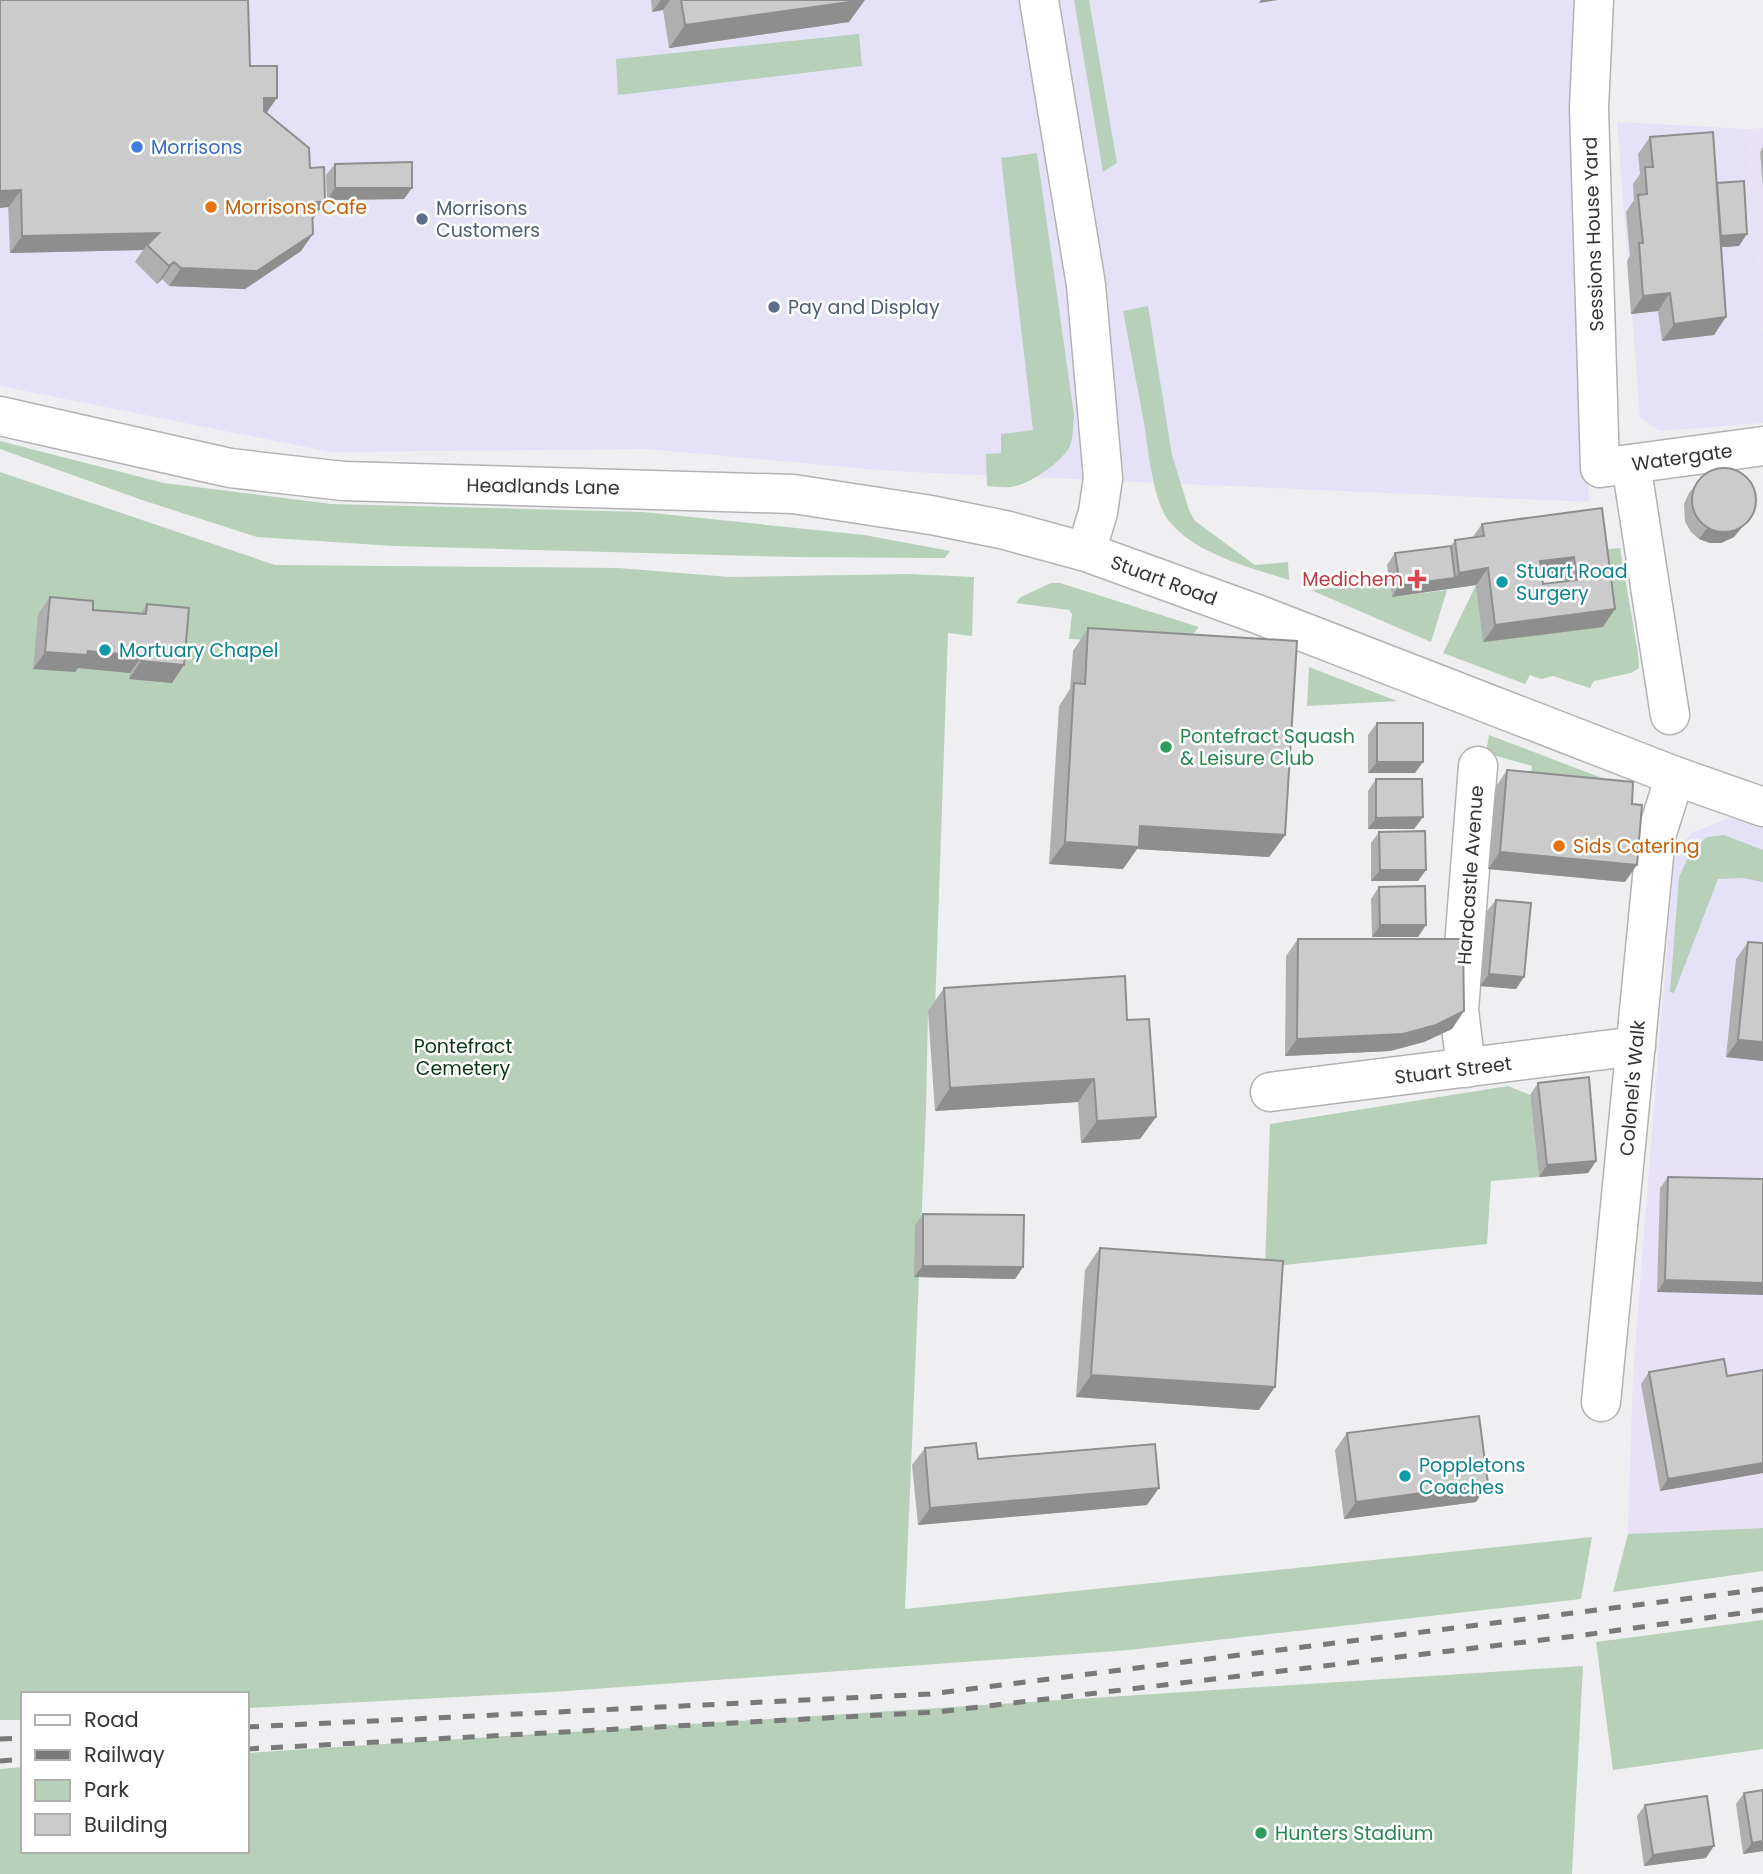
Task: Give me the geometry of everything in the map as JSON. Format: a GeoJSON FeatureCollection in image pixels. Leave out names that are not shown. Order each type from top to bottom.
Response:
{"type":"FeatureCollection","features":[{"type":"Feature","properties":{"kind":"street","name":"Stuart Road"},"geometry":{"type":"LineString","coordinates":[[1039,0],[1086,285],[1103,478],[1098,512],[1086,552],[1270,619],[1675,776],[1763,807]]}},
{"type":"Feature","properties":{"kind":"street","name":"Sessions House Yard"},"geometry":{"type":"LineString","coordinates":[[1594,0],[1589,108],[1616,466]]}},
{"type":"Feature","properties":{"kind":"street","name":"Headlands Lane"},"geometry":{"type":"LineString","coordinates":[[0,416],[230,468],[343,481],[793,494],[931,515],[1005,530],[1086,552]]}},
{"type":"Feature","properties":{"kind":"street","name":"Watergate"},"geometry":{"type":"LineString","coordinates":[[1616,466],[1763,446]]}},
{"type":"Feature","properties":{"kind":"street"},"geometry":{"type":"LineString","coordinates":[[1616,466],[1656,693]]}},
{"type":"Feature","properties":{"kind":"street","name":"Hardcastle Avenue"},"geometry":{"type":"LineString","coordinates":[[1466,1068],[1459,1010],[1478,766]]}},
{"type":"Feature","properties":{"kind":"street","name":"Colonel's Walk"},"geometry":{"type":"LineString","coordinates":[[1601,1402],[1656,836],[1675,776]]}},
{"type":"Feature","properties":{"kind":"street","name":"Stuart Street"},"geometry":{"type":"LineString","coordinates":[[1270,1092],[1636,1046]]}},
{"type":"Feature","properties":{"kind":"shaded area"},"geometry":{"type":"Polygon","coordinates":[[[0,0],[1581,0],[1578,278],[1589,502],[891,471],[647,449],[330,452],[0,386],[0,0]]]}},
{"type":"Feature","properties":{"kind":"shaded area"},"geometry":{"type":"Polygon","coordinates":[[[1617,122],[1748,129],[1763,335],[1763,423],[1660,431],[1640,417],[1617,122]]]}},
{"type":"Feature","properties":{"kind":"shaded area"},"geometry":{"type":"Polygon","coordinates":[[[1763,128],[1763,335],[1748,129],[1763,128]]]}},
{"type":"Feature","properties":{"kind":"shaded area"},"geometry":{"type":"Polygon","coordinates":[[[1734,816],[1763,827],[1763,1172],[1649,1168],[1674,862],[1678,851],[1691,833],[1734,816]]]}},
{"type":"Feature","properties":{"kind":"shaded area"},"geometry":{"type":"Polygon","coordinates":[[[1649,1168],[1763,1172],[1763,1528],[1628,1534],[1633,1374],[1649,1168]]]}},
{"type":"Feature","properties":{"kind":"green space"},"geometry":{"type":"Polygon","coordinates":[[[1074,0],[1089,0],[1117,163],[1103,172],[1074,0]]]}},
{"type":"Feature","properties":{"kind":"green space"},"geometry":{"type":"Polygon","coordinates":[[[859,34],[862,66],[618,95],[616,59],[859,34]]]}},
{"type":"Feature","properties":{"kind":"green space"},"geometry":{"type":"Polygon","coordinates":[[[1037,153],[1074,415],[1073,436],[1065,454],[1026,483],[1010,487],[987,486],[986,454],[1001,453],[1001,434],[1033,430],[1001,158],[1037,153]]]}},
{"type":"Feature","properties":{"kind":"green space"},"geometry":{"type":"Polygon","coordinates":[[[1148,306],[1172,455],[1189,510],[1195,521],[1255,565],[1288,562],[1289,580],[1241,565],[1194,543],[1169,521],[1163,512],[1152,474],[1123,311],[1148,306]]]}},
{"type":"Feature","properties":{"kind":"green space"},"geometry":{"type":"Polygon","coordinates":[[[0,441],[164,483],[332,504],[643,512],[864,535],[950,551],[945,558],[791,557],[394,546],[257,537],[142,500],[0,449],[0,441]]]}},
{"type":"Feature","properties":{"kind":"green space","name":"Pontefract Cemetery"},"geometry":{"type":"Polygon","coordinates":[[[0,472],[275,565],[618,568],[730,577],[910,574],[974,577],[972,636],[948,633],[935,1010],[928,1011],[905,1609],[1592,1537],[1581,1599],[1129,1650],[553,1692],[248,1708],[248,1692],[21,1692],[21,1720],[0,1720],[0,472]]]}},
{"type":"Feature","properties":{"kind":"green space"},"geometry":{"type":"Polygon","coordinates":[[[1620,548],[1638,653],[1639,668],[1631,673],[1594,681],[1590,688],[1553,676],[1541,679],[1530,675],[1525,684],[1443,653],[1476,585],[1603,627],[1593,551],[1620,548]]]}},
{"type":"Feature","properties":{"kind":"green space"},"geometry":{"type":"Polygon","coordinates":[[[1389,582],[1392,597],[1447,590],[1431,642],[1311,590],[1389,582]]]}},
{"type":"Feature","properties":{"kind":"green space"},"geometry":{"type":"Polygon","coordinates":[[[1051,583],[1060,583],[1199,627],[1184,644],[1069,639],[1072,614],[1069,610],[1016,603],[1021,597],[1051,583]]]}},
{"type":"Feature","properties":{"kind":"green space"},"geometry":{"type":"Polygon","coordinates":[[[1309,667],[1397,701],[1307,706],[1309,667]]]}},
{"type":"Feature","properties":{"kind":"green space"},"geometry":{"type":"Polygon","coordinates":[[[1489,735],[1602,778],[1609,786],[1531,778],[1532,766],[1486,753],[1489,735]]]}},
{"type":"Feature","properties":{"kind":"green space"},"geometry":{"type":"Polygon","coordinates":[[[1724,835],[1763,850],[1763,882],[1743,878],[1718,879],[1674,993],[1670,992],[1679,877],[1690,853],[1707,837],[1724,835]]]}},
{"type":"Feature","properties":{"kind":"green space"},"geometry":{"type":"Polygon","coordinates":[[[1508,1086],[1530,1095],[1539,1177],[1491,1181],[1487,1244],[1265,1267],[1270,1124],[1508,1086]]]}},
{"type":"Feature","properties":{"kind":"green space"},"geometry":{"type":"Polygon","coordinates":[[[1763,1528],[1763,1571],[1613,1592],[1628,1534],[1763,1528]]]}},
{"type":"Feature","properties":{"kind":"green space"},"geometry":{"type":"Polygon","coordinates":[[[1763,1620],[1763,1749],[1613,1770],[1596,1642],[1763,1620]]]}},
{"type":"Feature","properties":{"kind":"green space"},"geometry":{"type":"Polygon","coordinates":[[[1583,1666],[1572,1874],[0,1874],[0,1769],[21,1767],[21,1853],[248,1853],[248,1753],[1583,1666]]]}},
{"type":"Feature","properties":{"kind":"building","name":"Morrisons"},"geometry":{"type":"Polygon","coordinates":[[[0,0],[248,0],[250,66],[277,66],[277,98],[264,98],[264,111],[309,148],[310,168],[324,167],[325,202],[312,202],[313,234],[257,271],[181,268],[174,262],[169,266],[147,245],[159,233],[22,236],[21,190],[0,191],[0,0]]]}},
{"type":"Feature","properties":{"kind":"building"},"geometry":{"type":"Polygon","coordinates":[[[681,0],[864,0],[685,25],[681,0]]]}},
{"type":"Feature","properties":{"kind":"building"},"geometry":{"type":"Polygon","coordinates":[[[1713,132],[1726,317],[1674,324],[1670,293],[1643,296],[1639,243],[1643,243],[1638,195],[1647,194],[1645,167],[1653,167],[1650,137],[1713,132]]]}},
{"type":"Feature","properties":{"kind":"building"},"geometry":{"type":"Polygon","coordinates":[[[412,162],[412,188],[335,188],[335,164],[412,162]]]}},
{"type":"Feature","properties":{"kind":"building"},"geometry":{"type":"Polygon","coordinates":[[[1744,181],[1747,234],[1721,236],[1717,183],[1744,181]]]}},
{"type":"Feature","properties":{"kind":"building"},"geometry":{"type":"Polygon","coordinates":[[[1724,468],[1742,474],[1750,482],[1756,500],[1750,518],[1742,526],[1724,532],[1706,526],[1698,518],[1692,500],[1698,482],[1706,474],[1724,468]]]}},
{"type":"Feature","properties":{"kind":"building","name":"Stuart Road Surgery"},"geometry":{"type":"Polygon","coordinates":[[[1602,508],[1615,609],[1495,625],[1488,568],[1459,573],[1455,540],[1484,536],[1482,524],[1602,508]],[[1574,557],[1540,561],[1543,584],[1577,580],[1574,557]]]}},
{"type":"Feature","properties":{"kind":"building"},"geometry":{"type":"Polygon","coordinates":[[[1451,546],[1455,578],[1400,585],[1395,553],[1451,546]]]}},
{"type":"Feature","properties":{"kind":"building"},"geometry":{"type":"Polygon","coordinates":[[[50,597],[93,601],[93,610],[146,614],[147,604],[189,608],[184,665],[141,661],[142,656],[88,651],[87,655],[45,652],[50,597]]]}},
{"type":"Feature","properties":{"kind":"building","name":"Pontefract Squash & Leisure Club"},"geometry":{"type":"Polygon","coordinates":[[[1088,628],[1297,641],[1285,835],[1140,826],[1139,847],[1065,842],[1074,683],[1085,684],[1088,628]]]}},
{"type":"Feature","properties":{"kind":"building"},"geometry":{"type":"Polygon","coordinates":[[[1377,723],[1423,723],[1423,762],[1377,762],[1377,723]]]}},
{"type":"Feature","properties":{"kind":"building","name":"Sids Catering"},"geometry":{"type":"Polygon","coordinates":[[[1507,770],[1633,782],[1632,804],[1642,805],[1637,865],[1500,852],[1507,770]]]}},
{"type":"Feature","properties":{"kind":"building"},"geometry":{"type":"Polygon","coordinates":[[[1376,779],[1422,779],[1423,817],[1376,818],[1376,779]]]}},
{"type":"Feature","properties":{"kind":"building"},"geometry":{"type":"Polygon","coordinates":[[[1425,831],[1426,870],[1380,870],[1379,832],[1425,831]]]}},
{"type":"Feature","properties":{"kind":"building"},"geometry":{"type":"Polygon","coordinates":[[[1425,886],[1426,925],[1380,925],[1379,887],[1425,886]]]}},
{"type":"Feature","properties":{"kind":"building"},"geometry":{"type":"Polygon","coordinates":[[[1496,900],[1531,903],[1524,977],[1489,974],[1496,900]]]}},
{"type":"Feature","properties":{"kind":"building"},"geometry":{"type":"Polygon","coordinates":[[[1298,939],[1463,939],[1464,1011],[1436,1025],[1403,1034],[1297,1039],[1298,939]]]}},
{"type":"Feature","properties":{"kind":"building"},"geometry":{"type":"Polygon","coordinates":[[[1748,942],[1763,943],[1763,1042],[1738,1040],[1748,942]]]}},
{"type":"Feature","properties":{"kind":"building"},"geometry":{"type":"Polygon","coordinates":[[[1125,976],[1127,1020],[1149,1019],[1156,1117],[1097,1121],[1094,1079],[950,1088],[944,988],[1125,976]]]}},
{"type":"Feature","properties":{"kind":"building"},"geometry":{"type":"Polygon","coordinates":[[[1589,1077],[1596,1161],[1547,1165],[1538,1083],[1589,1077]]]}},
{"type":"Feature","properties":{"kind":"building"},"geometry":{"type":"Polygon","coordinates":[[[1668,1177],[1763,1179],[1763,1283],[1665,1280],[1668,1177]]]}},
{"type":"Feature","properties":{"kind":"building"},"geometry":{"type":"Polygon","coordinates":[[[923,1214],[1024,1215],[1023,1267],[923,1266],[923,1214]]]}},
{"type":"Feature","properties":{"kind":"building"},"geometry":{"type":"Polygon","coordinates":[[[1100,1248],[1283,1261],[1275,1387],[1091,1375],[1100,1248]]]}},
{"type":"Feature","properties":{"kind":"building"},"geometry":{"type":"Polygon","coordinates":[[[1724,1359],[1727,1376],[1763,1370],[1763,1463],[1668,1479],[1649,1372],[1724,1359]]]}},
{"type":"Feature","properties":{"kind":"building","name":"Poppletons Coaches"},"geometry":{"type":"Polygon","coordinates":[[[1479,1416],[1488,1484],[1356,1502],[1347,1433],[1479,1416]]]}},
{"type":"Feature","properties":{"kind":"building"},"geometry":{"type":"Polygon","coordinates":[[[976,1443],[978,1459],[1155,1444],[1159,1488],[930,1508],[925,1448],[976,1443]]]}},
{"type":"Feature","properties":{"kind":"building"},"geometry":{"type":"Polygon","coordinates":[[[1763,1790],[1763,1841],[1752,1843],[1744,1793],[1763,1790]]]}},
{"type":"Feature","properties":{"kind":"building"},"geometry":{"type":"Polygon","coordinates":[[[1707,1796],[1714,1846],[1653,1855],[1645,1805],[1707,1796]]]}},
{"type":"Feature","properties":{"kind":"railway"},"geometry":{"type":"LineString","coordinates":[[248,1727],[930,1694],[1763,1589]]}},
{"type":"Feature","properties":{"kind":"railway"},"geometry":{"type":"LineString","coordinates":[[248,1749],[937,1712],[1584,1635],[1763,1610]]}},
{"type":"Feature","properties":{"kind":"railway"},"geometry":{"type":"LineString","coordinates":[[0,1739],[21,1738]]}},
{"type":"Feature","properties":{"kind":"railway"},"geometry":{"type":"LineString","coordinates":[[0,1761],[21,1759]]}},
{"type":"Feature","properties":{"kind":"place","name":"Morrisons"},"geometry":{"type":"Point","coordinates":[137,147]}},
{"type":"Feature","properties":{"kind":"place","name":"Morrisons Cafe"},"geometry":{"type":"Point","coordinates":[211,207]}},
{"type":"Feature","properties":{"kind":"place","name":"Morrisons Customers"},"geometry":{"type":"Point","coordinates":[422,219]}},
{"type":"Feature","properties":{"kind":"place","name":"Pay and Display"},"geometry":{"type":"Point","coordinates":[774,307]}},
{"type":"Feature","properties":{"kind":"place","name":"Medichem"},"geometry":{"type":"Point","coordinates":[1417,579]}},
{"type":"Feature","properties":{"kind":"place","name":"Stuart Road Surgery"},"geometry":{"type":"Point","coordinates":[1502,582]}},
{"type":"Feature","properties":{"kind":"place","name":"Mortuary Chapel"},"geometry":{"type":"Point","coordinates":[105,650]}},
{"type":"Feature","properties":{"kind":"place","name":"Pontefract Squash & Leisure Club"},"geometry":{"type":"Point","coordinates":[1166,747]}},
{"type":"Feature","properties":{"kind":"place","name":"Sids Catering"},"geometry":{"type":"Point","coordinates":[1559,846]}},
{"type":"Feature","properties":{"kind":"place","name":"Poppletons Coaches"},"geometry":{"type":"Point","coordinates":[1405,1476]}},
{"type":"Feature","properties":{"kind":"place","name":"Hunters Stadium"},"geometry":{"type":"Point","coordinates":[1261,1833]}}]}
